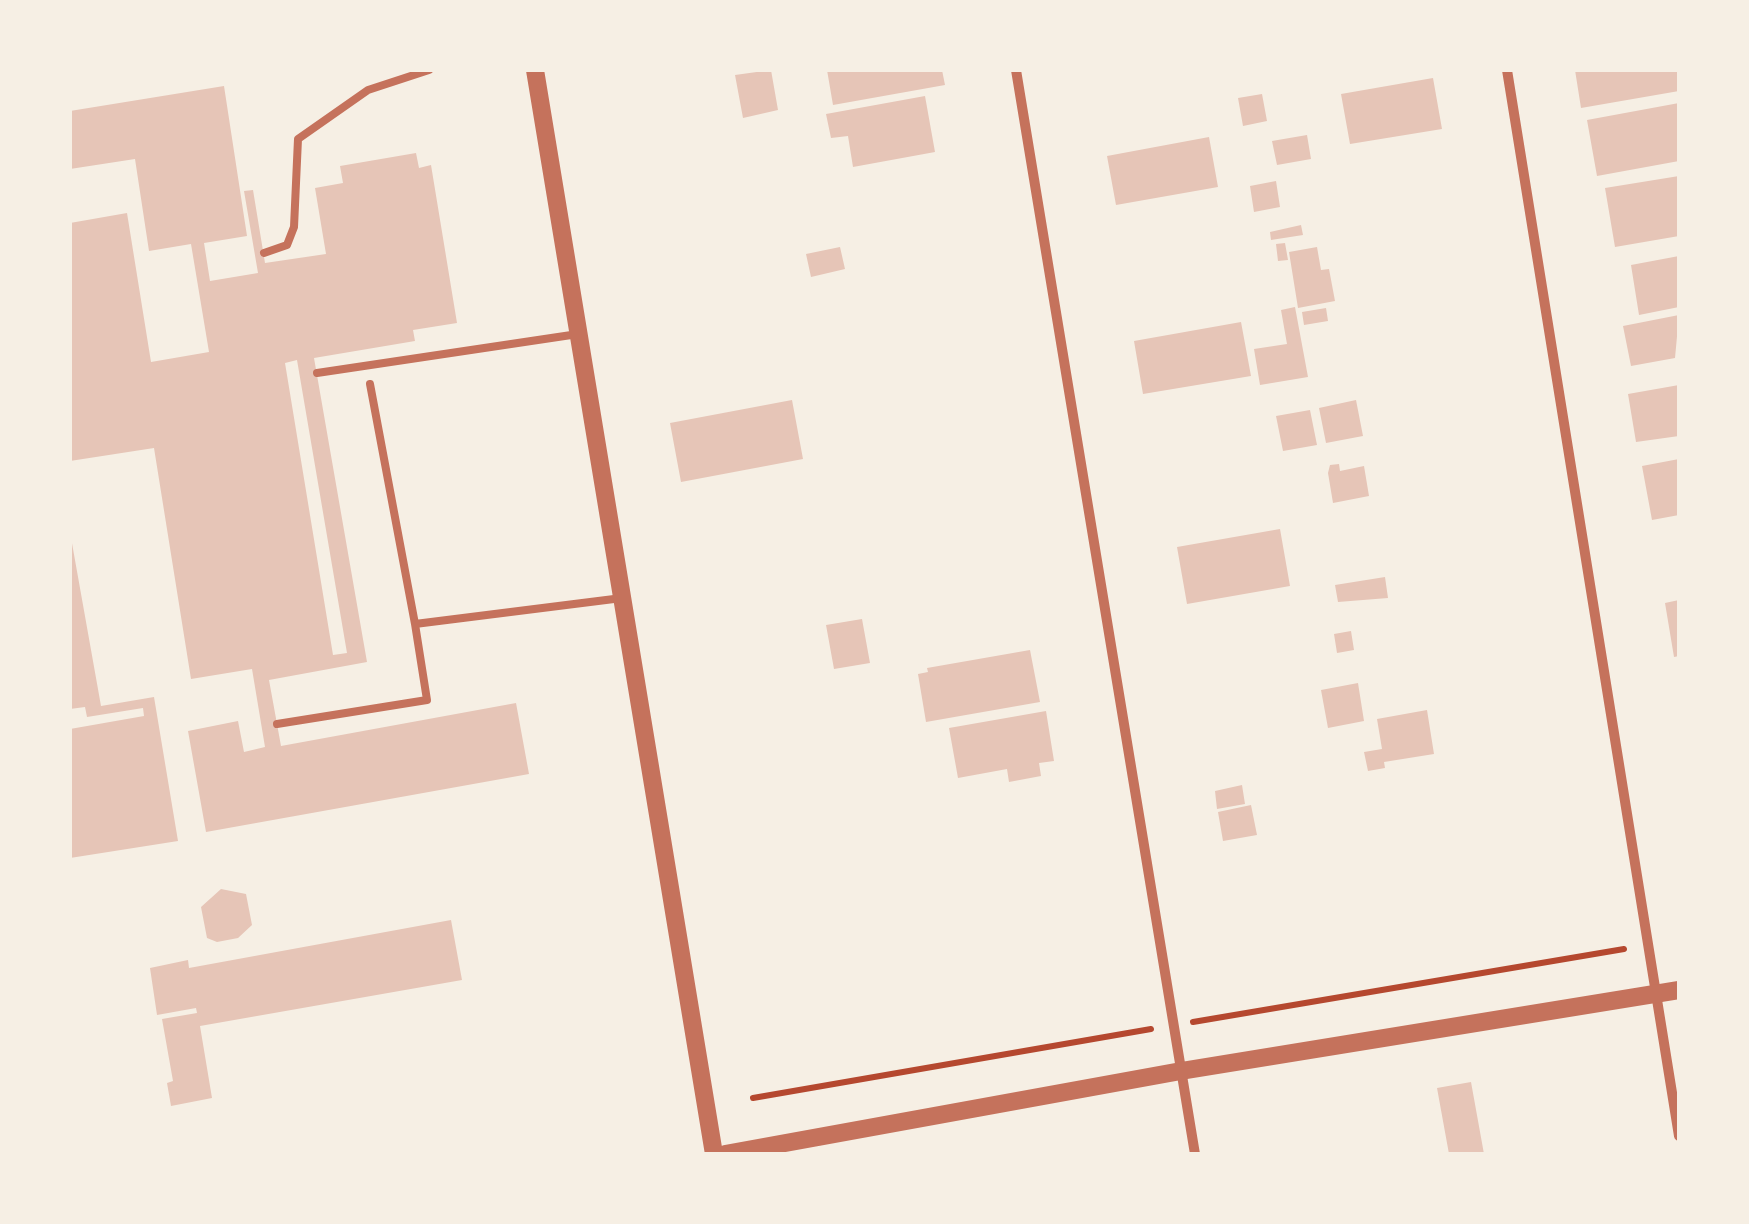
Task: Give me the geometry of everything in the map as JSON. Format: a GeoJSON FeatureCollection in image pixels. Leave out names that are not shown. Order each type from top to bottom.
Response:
{"type":"FeatureCollection","features":[{"type":"Feature","properties":{"kind":"street"},"geometry":{"type":"LineString","coordinates":[[535,70],[714,1154]]}},
{"type":"Feature","properties":{"kind":"street"},"geometry":{"type":"LineString","coordinates":[[1016,70],[1194,1154]]}},
{"type":"Feature","properties":{"kind":"street"},"geometry":{"type":"LineString","coordinates":[[1507,70],[1679,1136]]}},
{"type":"Feature","properties":{"kind":"street"},"geometry":{"type":"LineString","coordinates":[[725,1154],[1181,1071],[1679,990]]}},
{"type":"Feature","properties":{"kind":"lane"},"geometry":{"type":"LineString","coordinates":[[264,253],[287,245],[294,227],[298,139],[368,90],[429,70]]}},
{"type":"Feature","properties":{"kind":"lane"},"geometry":{"type":"LineString","coordinates":[[317,374],[578,334]]}},
{"type":"Feature","properties":{"kind":"lane"},"geometry":{"type":"LineString","coordinates":[[277,724],[426,700],[370,384]]}},
{"type":"Feature","properties":{"kind":"lane"},"geometry":{"type":"LineString","coordinates":[[415,624],[622,598]]}},
{"type":"Feature","properties":{"kind":"path"},"geometry":{"type":"LineString","coordinates":[[753,1098],[1647,945]]}},
{"type":"Feature","properties":{"kind":"building"},"geometry":{"type":"Polygon","coordinates":[[[771,70],[778,110],[743,118],[735,75],[771,70]]]}},
{"type":"Feature","properties":{"kind":"building"},"geometry":{"type":"Polygon","coordinates":[[[827,70],[942,70],[945,85],[833,105],[827,70]]]}},
{"type":"Feature","properties":{"kind":"building"},"geometry":{"type":"Polygon","coordinates":[[[1575,70],[1679,70],[1679,91],[1581,108],[1575,70]]]}},
{"type":"Feature","properties":{"kind":"building"},"geometry":{"type":"Polygon","coordinates":[[[1433,78],[1442,129],[1350,144],[1341,94],[1433,78]]]}},
{"type":"Feature","properties":{"kind":"building"},"geometry":{"type":"Polygon","coordinates":[[[224,86],[247,236],[204,243],[210,281],[258,273],[244,191],[253,190],[265,263],[326,254],[315,188],[343,183],[340,166],[416,153],[419,168],[431,165],[457,323],[413,330],[415,341],[314,358],[367,662],[269,680],[281,746],[516,703],[529,774],[206,832],[188,731],[238,721],[244,752],[265,747],[252,669],[191,679],[154,448],[70,461],[70,223],[127,213],[151,362],[209,352],[191,244],[149,251],[135,159],[70,169],[70,111],[224,86]],[[297,360],[285,363],[333,655],[347,653],[297,360]]]}},
{"type":"Feature","properties":{"kind":"building"},"geometry":{"type":"Polygon","coordinates":[[[1262,94],[1267,121],[1243,126],[1238,98],[1262,94]]]}},
{"type":"Feature","properties":{"kind":"building"},"geometry":{"type":"Polygon","coordinates":[[[925,96],[935,152],[853,167],[848,136],[831,138],[826,114],[925,96]]]}},
{"type":"Feature","properties":{"kind":"building"},"geometry":{"type":"Polygon","coordinates":[[[1679,103],[1679,161],[1597,176],[1587,120],[1679,103]]]}},
{"type":"Feature","properties":{"kind":"building"},"geometry":{"type":"Polygon","coordinates":[[[1307,135],[1311,159],[1277,165],[1272,141],[1307,135]]]}},
{"type":"Feature","properties":{"kind":"building"},"geometry":{"type":"Polygon","coordinates":[[[1209,137],[1218,187],[1116,205],[1107,156],[1209,137]]]}},
{"type":"Feature","properties":{"kind":"building"},"geometry":{"type":"Polygon","coordinates":[[[1679,176],[1679,236],[1615,247],[1605,188],[1679,176]]]}},
{"type":"Feature","properties":{"kind":"building"},"geometry":{"type":"Polygon","coordinates":[[[1276,181],[1280,207],[1254,212],[1250,186],[1276,181]]]}},
{"type":"Feature","properties":{"kind":"building"},"geometry":{"type":"Polygon","coordinates":[[[1301,225],[1303,235],[1271,240],[1270,232],[1301,225]]]}},
{"type":"Feature","properties":{"kind":"building"},"geometry":{"type":"Polygon","coordinates":[[[1285,243],[1288,260],[1278,261],[1276,244],[1285,243]]]}},
{"type":"Feature","properties":{"kind":"building"},"geometry":{"type":"Polygon","coordinates":[[[840,247],[845,269],[811,277],[806,254],[840,247]]]}},
{"type":"Feature","properties":{"kind":"building"},"geometry":{"type":"Polygon","coordinates":[[[1317,247],[1321,270],[1329,269],[1335,301],[1298,308],[1289,252],[1317,247]]]}},
{"type":"Feature","properties":{"kind":"building"},"geometry":{"type":"Polygon","coordinates":[[[1679,256],[1679,307],[1639,315],[1631,265],[1679,256]]]}},
{"type":"Feature","properties":{"kind":"building"},"geometry":{"type":"Polygon","coordinates":[[[1295,307],[1308,377],[1260,385],[1254,349],[1287,344],[1281,310],[1295,307]]]}},
{"type":"Feature","properties":{"kind":"building"},"geometry":{"type":"Polygon","coordinates":[[[1326,308],[1328,321],[1304,325],[1302,312],[1326,308]]]}},
{"type":"Feature","properties":{"kind":"building"},"geometry":{"type":"Polygon","coordinates":[[[1679,315],[1675,358],[1631,366],[1623,326],[1679,315]]]}},
{"type":"Feature","properties":{"kind":"building"},"geometry":{"type":"Polygon","coordinates":[[[1241,322],[1251,376],[1143,394],[1134,341],[1241,322]]]}},
{"type":"Feature","properties":{"kind":"building"},"geometry":{"type":"Polygon","coordinates":[[[1679,385],[1679,436],[1636,442],[1628,394],[1679,385]]]}},
{"type":"Feature","properties":{"kind":"building"},"geometry":{"type":"Polygon","coordinates":[[[792,400],[803,459],[681,482],[670,423],[792,400]]]}},
{"type":"Feature","properties":{"kind":"building"},"geometry":{"type":"Polygon","coordinates":[[[1356,400],[1363,436],[1326,443],[1319,408],[1356,400]]]}},
{"type":"Feature","properties":{"kind":"building"},"geometry":{"type":"Polygon","coordinates":[[[1310,410],[1317,445],[1283,451],[1276,416],[1310,410]]]}},
{"type":"Feature","properties":{"kind":"building"},"geometry":{"type":"Polygon","coordinates":[[[1679,459],[1679,515],[1652,520],[1642,466],[1679,459]]]}},
{"type":"Feature","properties":{"kind":"building"},"geometry":{"type":"Polygon","coordinates":[[[1339,464],[1340,471],[1364,466],[1369,496],[1333,503],[1328,473],[1330,465],[1339,464]]]}},
{"type":"Feature","properties":{"kind":"building"},"geometry":{"type":"Polygon","coordinates":[[[1280,529],[1290,586],[1187,604],[1177,547],[1280,529]]]}},
{"type":"Feature","properties":{"kind":"building"},"geometry":{"type":"Polygon","coordinates":[[[70,532],[101,706],[154,697],[178,841],[70,858],[70,729],[144,716],[143,708],[87,717],[85,707],[70,709],[70,532]]]}},
{"type":"Feature","properties":{"kind":"building"},"geometry":{"type":"Polygon","coordinates":[[[1385,577],[1388,598],[1338,602],[1335,585],[1385,577]]]}},
{"type":"Feature","properties":{"kind":"building"},"geometry":{"type":"Polygon","coordinates":[[[1679,600],[1679,656],[1674,657],[1665,603],[1679,600]]]}},
{"type":"Feature","properties":{"kind":"building"},"geometry":{"type":"Polygon","coordinates":[[[862,619],[870,663],[834,669],[826,625],[862,619]]]}},
{"type":"Feature","properties":{"kind":"building"},"geometry":{"type":"Polygon","coordinates":[[[1351,631],[1354,650],[1337,653],[1334,634],[1351,631]]]}},
{"type":"Feature","properties":{"kind":"building"},"geometry":{"type":"Polygon","coordinates":[[[1030,650],[1040,702],[926,722],[918,674],[928,672],[927,668],[1030,650]]]}},
{"type":"Feature","properties":{"kind":"building"},"geometry":{"type":"Polygon","coordinates":[[[1358,683],[1364,721],[1328,728],[1321,690],[1358,683]]]}},
{"type":"Feature","properties":{"kind":"building"},"geometry":{"type":"Polygon","coordinates":[[[1427,710],[1434,754],[1384,762],[1385,768],[1368,771],[1364,752],[1382,749],[1377,719],[1427,710]]]}},
{"type":"Feature","properties":{"kind":"building"},"geometry":{"type":"Polygon","coordinates":[[[1046,711],[1054,761],[1039,763],[1041,776],[1009,782],[1007,769],[958,778],[949,728],[1046,711]]]}},
{"type":"Feature","properties":{"kind":"building"},"geometry":{"type":"Polygon","coordinates":[[[1242,785],[1245,804],[1217,809],[1215,791],[1242,785]]]}},
{"type":"Feature","properties":{"kind":"building"},"geometry":{"type":"Polygon","coordinates":[[[1251,805],[1257,835],[1223,841],[1218,812],[1251,805]]]}},
{"type":"Feature","properties":{"kind":"building"},"geometry":{"type":"Polygon","coordinates":[[[221,889],[246,894],[252,925],[238,938],[217,942],[207,938],[201,907],[221,889]]]}},
{"type":"Feature","properties":{"kind":"building"},"geometry":{"type":"Polygon","coordinates":[[[451,920],[462,980],[200,1026],[212,1098],[171,1106],[167,1083],[173,1081],[162,1019],[197,1013],[196,1008],[157,1015],[150,968],[188,960],[189,968],[451,920]]]}},
{"type":"Feature","properties":{"kind":"building"},"geometry":{"type":"Polygon","coordinates":[[[1471,1082],[1484,1154],[1449,1154],[1437,1088],[1471,1082]]]}}]}
